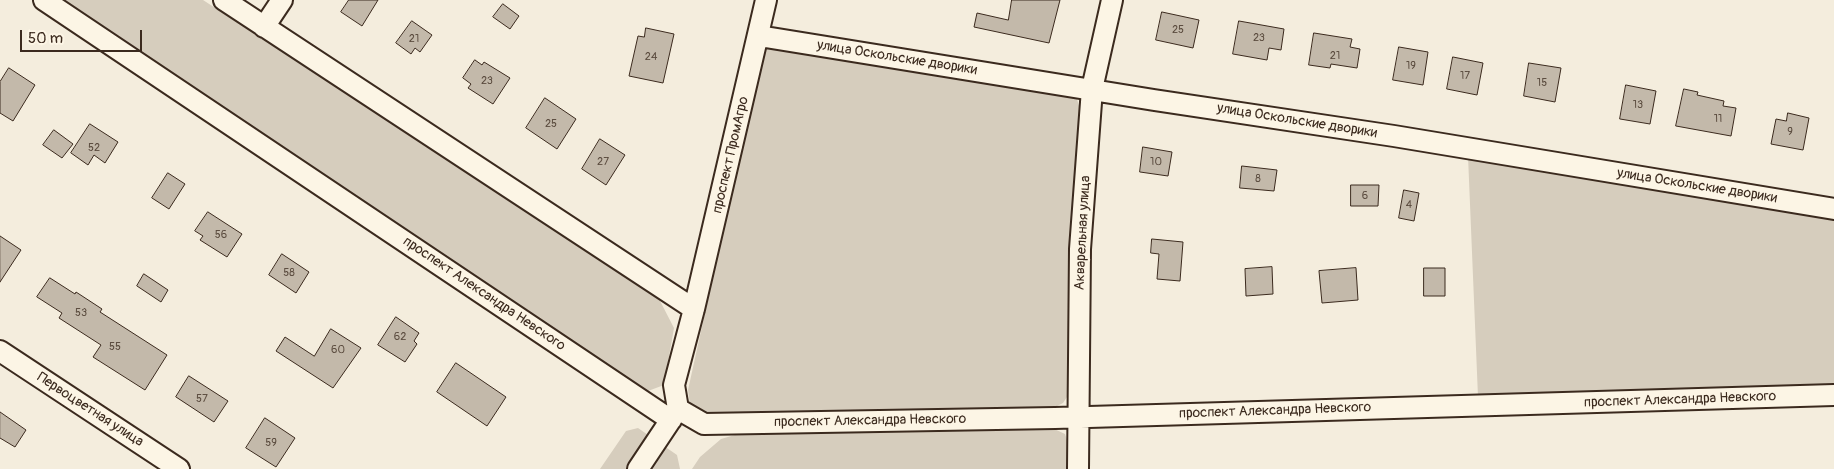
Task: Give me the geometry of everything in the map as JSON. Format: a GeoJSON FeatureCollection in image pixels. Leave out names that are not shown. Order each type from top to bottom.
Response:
{"type":"FeatureCollection","features":[{"type":"Feature","properties":{"kind":"street","name":"проспект Александра Невского"},"geometry":{"type":"LineString","coordinates":[[44,0],[674,415],[704,424],[1078,417],[1834,396]]}},
{"type":"Feature","properties":{"kind":"street"},"geometry":{"type":"LineString","coordinates":[[224,0],[694,309]]}},
{"type":"Feature","properties":{"kind":"street"},"geometry":{"type":"LineString","coordinates":[[264,27],[282,0]]}},
{"type":"Feature","properties":{"kind":"street","name":"проспект ПромАгро"},"geometry":{"type":"LineString","coordinates":[[674,415],[674,385],[694,309],[766,0]]}},
{"type":"Feature","properties":{"kind":"street","name":"Акварельная улица"},"geometry":{"type":"LineString","coordinates":[[1078,469],[1080,249],[1092,89],[1112,0]]}},
{"type":"Feature","properties":{"kind":"street","name":"улица Оскольские дворики"},"geometry":{"type":"LineString","coordinates":[[759,36],[1394,136],[1834,209]]}},
{"type":"Feature","properties":{"kind":"street","name":"Первоцветная улица"},"geometry":{"type":"LineString","coordinates":[[0,351],[179,469]]}},
{"type":"Feature","properties":{"kind":"street"},"geometry":{"type":"LineString","coordinates":[[638,469],[674,415]]}},
{"type":"Feature","properties":{"kind":"shaded area"},"geometry":{"type":"Polygon","coordinates":[[[56,0],[203,0],[658,297],[674,328],[664,385],[648,391],[635,387],[56,0]]]}},
{"type":"Feature","properties":{"kind":"shaded area"},"geometry":{"type":"Polygon","coordinates":[[[776,46],[1065,92],[1077,99],[1081,113],[1069,394],[1063,403],[1053,408],[709,417],[690,405],[688,390],[760,63],[765,50],[776,46]]]}},
{"type":"Feature","properties":{"kind":"shaded area"},"geometry":{"type":"Polygon","coordinates":[[[1468,156],[1834,216],[1834,386],[1478,397],[1468,156]]]}},
{"type":"Feature","properties":{"kind":"shaded area"},"geometry":{"type":"Polygon","coordinates":[[[1050,427],[1065,434],[1069,446],[1069,469],[692,469],[700,457],[721,439],[745,432],[1050,427]]]}},
{"type":"Feature","properties":{"kind":"shaded area"},"geometry":{"type":"Polygon","coordinates":[[[638,428],[677,455],[680,469],[600,469],[626,431],[638,428]]]}},
{"type":"Feature","properties":{"kind":"building"},"geometry":{"type":"Polygon","coordinates":[[[349,0],[378,0],[362,26],[341,12],[349,0]]]}},
{"type":"Feature","properties":{"kind":"building"},"geometry":{"type":"Polygon","coordinates":[[[1012,0],[1060,0],[1049,43],[974,27],[977,13],[1008,20],[1012,0]]]}},
{"type":"Feature","properties":{"kind":"building"},"geometry":{"type":"Polygon","coordinates":[[[503,4],[519,16],[510,29],[493,17],[503,4]]]}},
{"type":"Feature","properties":{"kind":"building"},"geometry":{"type":"Polygon","coordinates":[[[1162,12],[1199,20],[1193,48],[1156,40],[1162,12]]]}},
{"type":"Feature","properties":{"kind":"building"},"geometry":{"type":"Polygon","coordinates":[[[412,21],[432,35],[420,52],[415,48],[411,54],[396,43],[412,21]]]}},
{"type":"Feature","properties":{"kind":"building"},"geometry":{"type":"Polygon","coordinates":[[[1239,21],[1284,29],[1281,50],[1269,48],[1267,60],[1233,54],[1239,21]]]}},
{"type":"Feature","properties":{"kind":"building"},"geometry":{"type":"Polygon","coordinates":[[[646,28],[674,34],[663,83],[629,76],[638,36],[644,37],[646,28]]]}},
{"type":"Feature","properties":{"kind":"building"},"geometry":{"type":"Polygon","coordinates":[[[1314,33],[1352,39],[1350,47],[1360,49],[1357,68],[1331,64],[1330,68],[1309,65],[1314,33]]]}},
{"type":"Feature","properties":{"kind":"building"},"geometry":{"type":"Polygon","coordinates":[[[1399,47],[1428,52],[1423,85],[1393,80],[1399,47]]]}},
{"type":"Feature","properties":{"kind":"building"},"geometry":{"type":"Polygon","coordinates":[[[1453,57],[1483,63],[1477,95],[1447,89],[1453,57]]]}},
{"type":"Feature","properties":{"kind":"building"},"geometry":{"type":"Polygon","coordinates":[[[475,60],[482,65],[484,62],[510,78],[493,104],[468,88],[471,84],[463,78],[475,60]]]}},
{"type":"Feature","properties":{"kind":"building"},"geometry":{"type":"Polygon","coordinates":[[[1529,63],[1561,68],[1555,102],[1524,96],[1529,63]]]}},
{"type":"Feature","properties":{"kind":"building"},"geometry":{"type":"Polygon","coordinates":[[[9,68],[35,85],[13,121],[0,113],[0,82],[9,68]]]}},
{"type":"Feature","properties":{"kind":"building"},"geometry":{"type":"Polygon","coordinates":[[[1626,85],[1656,91],[1650,124],[1620,119],[1626,85]]]}},
{"type":"Feature","properties":{"kind":"building"},"geometry":{"type":"Polygon","coordinates":[[[1684,89],[1698,92],[1697,95],[1724,101],[1723,106],[1736,108],[1731,136],[1676,126],[1684,89]]]}},
{"type":"Feature","properties":{"kind":"building"},"geometry":{"type":"Polygon","coordinates":[[[545,98],[576,119],[557,149],[526,128],[545,98]]]}},
{"type":"Feature","properties":{"kind":"building"},"geometry":{"type":"Polygon","coordinates":[[[1788,113],[1809,118],[1803,150],[1771,144],[1776,119],[1786,121],[1788,113]]]}},
{"type":"Feature","properties":{"kind":"building"},"geometry":{"type":"Polygon","coordinates":[[[90,124],[118,142],[105,163],[94,155],[88,165],[71,153],[90,124]]]}},
{"type":"Feature","properties":{"kind":"building"},"geometry":{"type":"Polygon","coordinates":[[[54,130],[73,144],[62,158],[43,145],[54,130]]]}},
{"type":"Feature","properties":{"kind":"building"},"geometry":{"type":"Polygon","coordinates":[[[600,139],[625,155],[606,185],[582,169],[600,139]]]}},
{"type":"Feature","properties":{"kind":"building"},"geometry":{"type":"Polygon","coordinates":[[[1143,147],[1172,152],[1168,176],[1140,172],[1143,147]]]}},
{"type":"Feature","properties":{"kind":"building"},"geometry":{"type":"Polygon","coordinates":[[[1242,166],[1277,170],[1274,191],[1240,188],[1242,166]]]}},
{"type":"Feature","properties":{"kind":"building"},"geometry":{"type":"Polygon","coordinates":[[[168,173],[185,184],[169,209],[152,198],[168,173]]]}},
{"type":"Feature","properties":{"kind":"building"},"geometry":{"type":"Polygon","coordinates":[[[1351,185],[1379,185],[1378,206],[1351,206],[1351,185]]]}},
{"type":"Feature","properties":{"kind":"building"},"geometry":{"type":"Polygon","coordinates":[[[1404,190],[1419,193],[1414,221],[1399,218],[1404,190]]]}},
{"type":"Feature","properties":{"kind":"building"},"geometry":{"type":"Polygon","coordinates":[[[208,212],[242,234],[227,257],[200,240],[203,236],[195,231],[208,212]]]}},
{"type":"Feature","properties":{"kind":"building"},"geometry":{"type":"Polygon","coordinates":[[[0,236],[21,250],[0,282],[0,236]]]}},
{"type":"Feature","properties":{"kind":"building"},"geometry":{"type":"Polygon","coordinates":[[[1152,239],[1183,242],[1180,281],[1157,279],[1159,254],[1151,253],[1152,239]]]}},
{"type":"Feature","properties":{"kind":"building"},"geometry":{"type":"Polygon","coordinates":[[[282,254],[309,272],[296,293],[269,275],[282,254]]]}},
{"type":"Feature","properties":{"kind":"building"},"geometry":{"type":"Polygon","coordinates":[[[1272,267],[1273,294],[1246,296],[1245,269],[1272,267]]]}},
{"type":"Feature","properties":{"kind":"building"},"geometry":{"type":"Polygon","coordinates":[[[1356,268],[1358,300],[1322,303],[1319,271],[1356,268]]]}},
{"type":"Feature","properties":{"kind":"building"},"geometry":{"type":"Polygon","coordinates":[[[1424,268],[1445,268],[1445,296],[1424,296],[1424,268]]]}},
{"type":"Feature","properties":{"kind":"building"},"geometry":{"type":"Polygon","coordinates":[[[144,274],[168,290],[161,302],[137,286],[144,274]]]}},
{"type":"Feature","properties":{"kind":"building"},"geometry":{"type":"Polygon","coordinates":[[[50,278],[102,309],[100,312],[167,355],[145,390],[93,357],[101,345],[59,318],[62,313],[37,297],[50,278]]]}},
{"type":"Feature","properties":{"kind":"building"},"geometry":{"type":"Polygon","coordinates":[[[396,317],[419,333],[414,341],[417,344],[405,362],[378,345],[396,317]]]}},
{"type":"Feature","properties":{"kind":"building"},"geometry":{"type":"Polygon","coordinates":[[[331,329],[361,348],[333,388],[276,351],[285,337],[314,356],[331,329]]]}},
{"type":"Feature","properties":{"kind":"building"},"geometry":{"type":"Polygon","coordinates":[[[456,363],[506,397],[487,426],[437,392],[456,363]]]}},
{"type":"Feature","properties":{"kind":"building"},"geometry":{"type":"Polygon","coordinates":[[[189,376],[228,401],[214,422],[176,397],[189,376]]]}},
{"type":"Feature","properties":{"kind":"building"},"geometry":{"type":"Polygon","coordinates":[[[0,412],[26,430],[15,447],[0,438],[0,412]]]}},
{"type":"Feature","properties":{"kind":"building"},"geometry":{"type":"Polygon","coordinates":[[[265,418],[295,438],[276,467],[246,448],[265,418]]]}}]}
